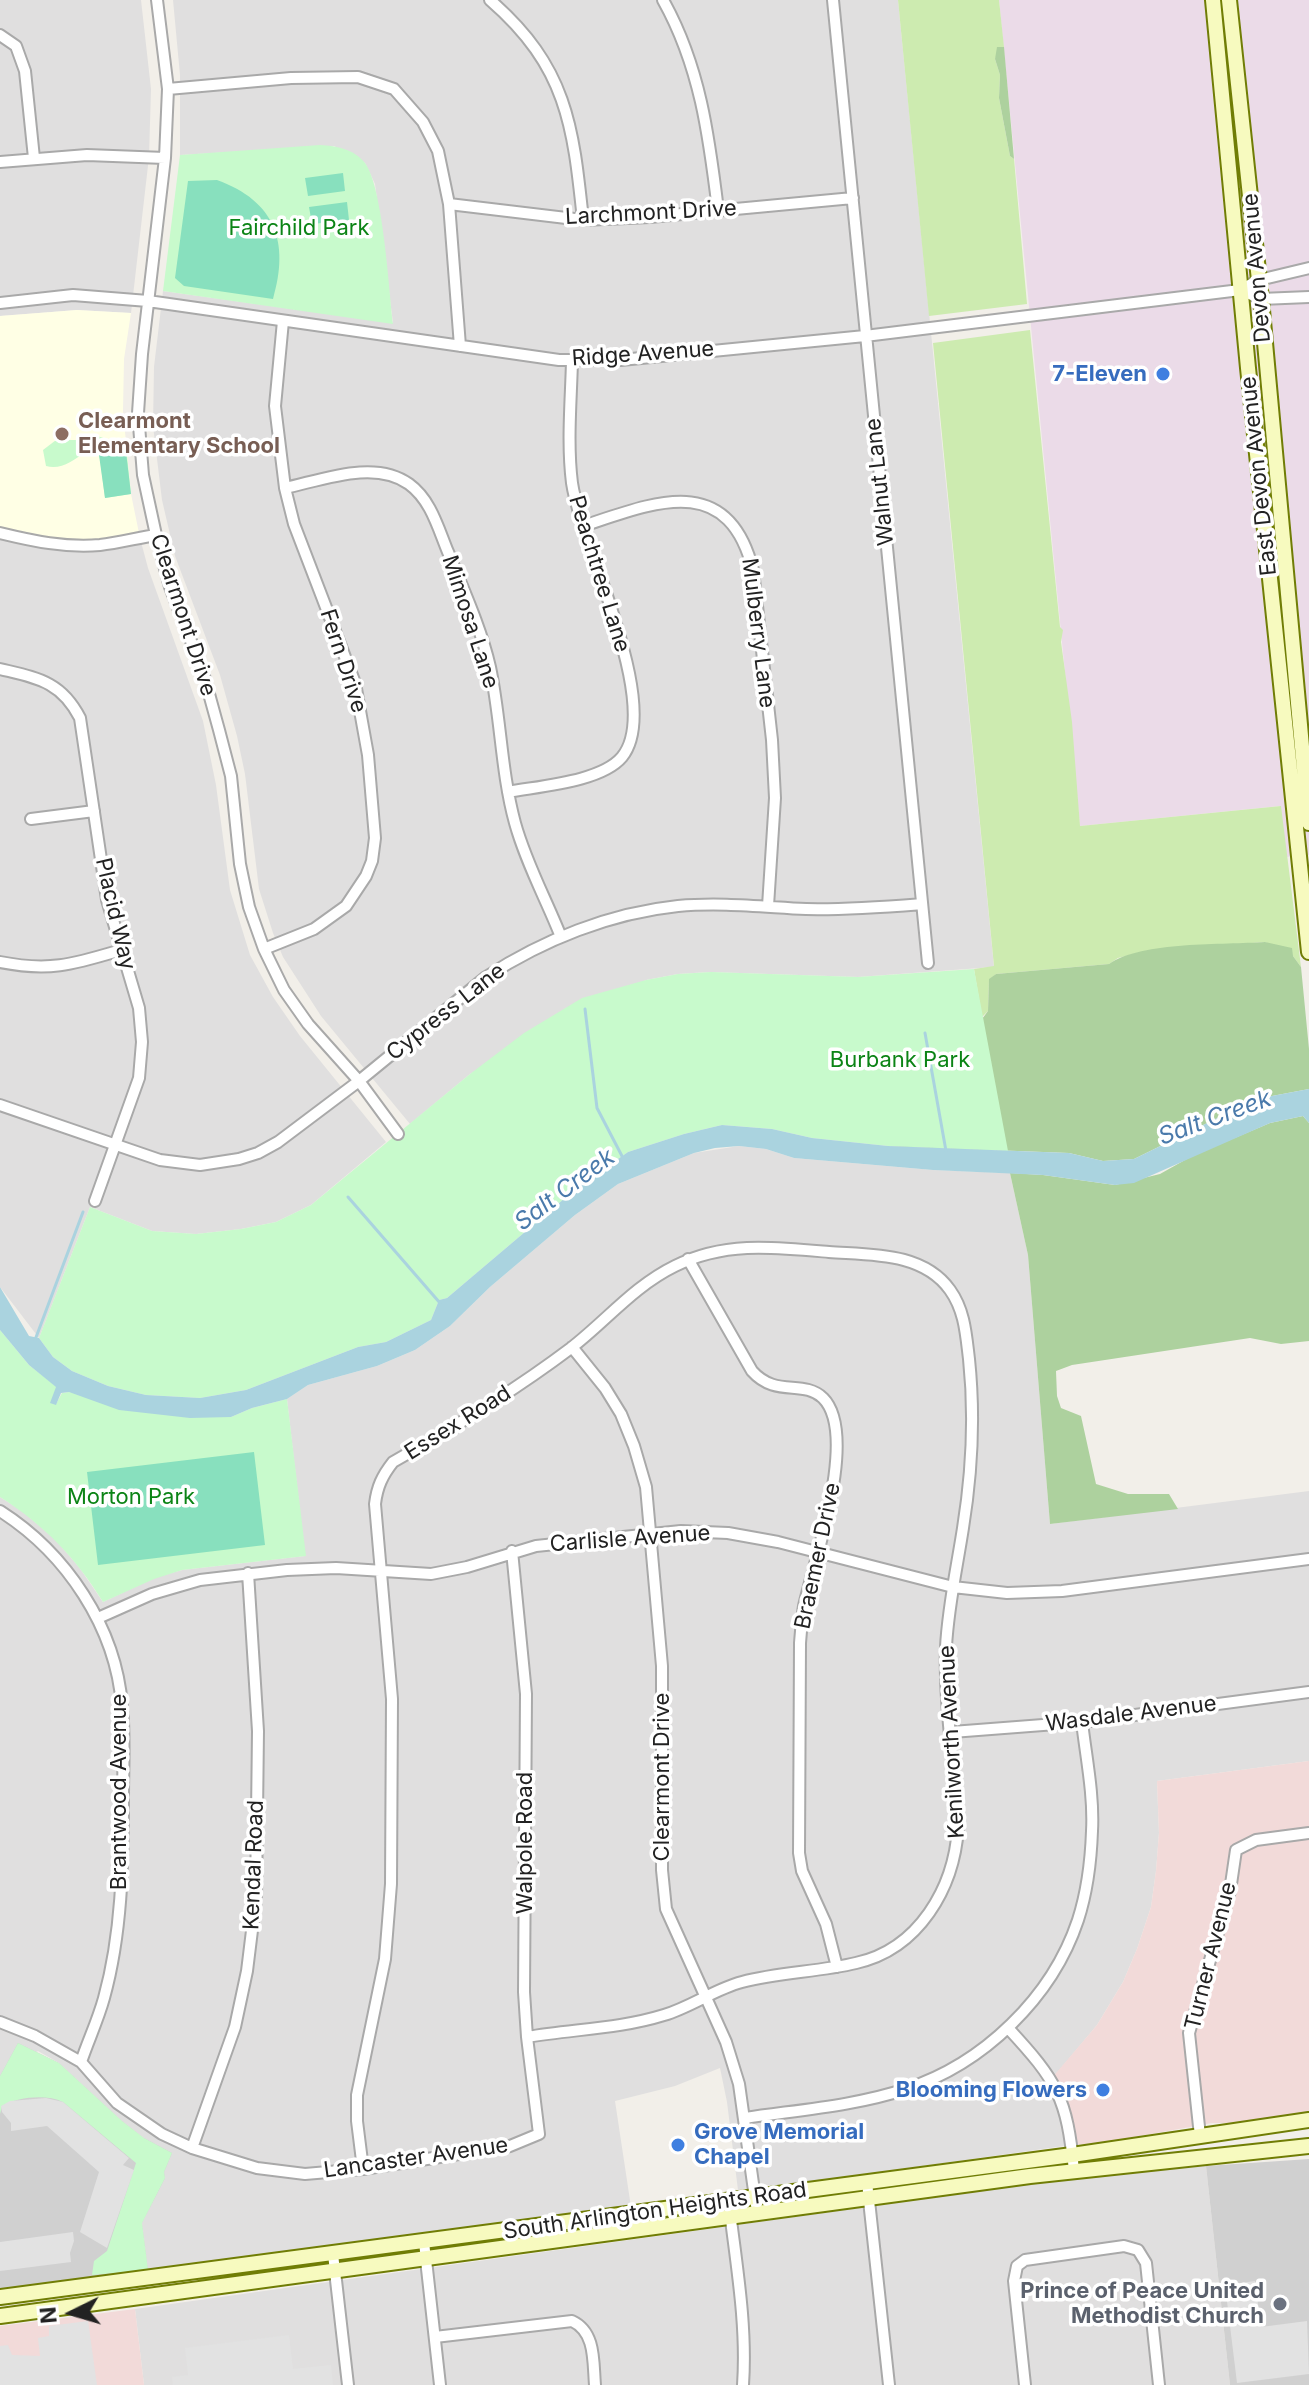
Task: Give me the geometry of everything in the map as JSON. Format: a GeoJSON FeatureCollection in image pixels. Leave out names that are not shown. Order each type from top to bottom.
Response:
{"type":"FeatureCollection","features":[{"type":"Feature","properties":{"kind":"main road","name":"East Devon Avenue"},"geometry":{"type":"LineString","coordinates":[[1213,0],[1309,952]]}},
{"type":"Feature","properties":{"kind":"main road","name":"Devon Avenue"},"geometry":{"type":"LineString","coordinates":[[1229,0],[1261,299],[1309,823]]}},
{"type":"Feature","properties":{"kind":"main road","name":"South Arlington Heights Road"},"geometry":{"type":"LineString","coordinates":[[1073,2163],[1200,2136],[1309,2120]]}},
{"type":"Feature","properties":{"kind":"main road","name":"South Arlington Heights Road"},"geometry":{"type":"LineString","coordinates":[[0,2297],[334,2262],[1073,2163],[1309,2146]]}},
{"type":"Feature","properties":{"kind":"main road","name":"South Arlington Heights Road"},"geometry":{"type":"LineString","coordinates":[[0,2316],[334,2262]]}},
{"type":"Feature","properties":{"kind":"street","name":"Clearmont Drive"},"geometry":{"type":"LineString","coordinates":[[157,0],[168,89],[165,158],[138,413],[143,475],[170,587],[203,672],[231,776],[240,864],[249,907],[264,949],[284,990],[308,1024],[359,1081],[398,1134]]}},
{"type":"Feature","properties":{"kind":"street"},"geometry":{"type":"LineString","coordinates":[[490,0],[527,38],[554,78],[568,115],[583,220]]}},
{"type":"Feature","properties":{"kind":"street"},"geometry":{"type":"LineString","coordinates":[[663,0],[689,56],[700,92],[709,135],[718,210]]}},
{"type":"Feature","properties":{"kind":"street","name":"Walnut Lane"},"geometry":{"type":"LineString","coordinates":[[833,0],[928,963]]}},
{"type":"Feature","properties":{"kind":"street"},"geometry":{"type":"LineString","coordinates":[[0,35],[16,46],[25,71],[34,158]]}},
{"type":"Feature","properties":{"kind":"street"},"geometry":{"type":"LineString","coordinates":[[168,89],[291,78],[358,77],[394,89],[423,122],[438,151],[449,204],[460,346]]}},
{"type":"Feature","properties":{"kind":"street"},"geometry":{"type":"LineString","coordinates":[[0,162],[87,155],[165,158]]}},
{"type":"Feature","properties":{"kind":"street","name":"Larchmont Drive"},"geometry":{"type":"LineString","coordinates":[[449,204],[583,220],[853,198]]}},
{"type":"Feature","properties":{"kind":"street"},"geometry":{"type":"LineString","coordinates":[[1240,290],[1259,280],[1309,268]]}},
{"type":"Feature","properties":{"kind":"street"},"geometry":{"type":"LineString","coordinates":[[1240,290],[1261,299],[1309,297]]}},
{"type":"Feature","properties":{"kind":"street","name":"Ridge Avenue"},"geometry":{"type":"LineString","coordinates":[[0,303],[73,295],[148,301],[572,361],[621,360],[865,336],[1240,290]]}},
{"type":"Feature","properties":{"kind":"street","name":"Fern Drive"},"geometry":{"type":"LineString","coordinates":[[264,949],[314,929],[346,906],[366,876],[375,838],[368,755],[355,683],[294,524],[285,488],[275,406],[283,321]]}},
{"type":"Feature","properties":{"kind":"street","name":"Peachtree Lane"},"geometry":{"type":"LineString","coordinates":[[508,792],[601,772],[616,763],[632,740],[634,720],[623,648],[576,502],[570,462],[572,361]]}},
{"type":"Feature","properties":{"kind":"street","name":"Mimosa Lane"},"geometry":{"type":"LineString","coordinates":[[285,488],[367,472],[408,483],[424,499],[472,612],[489,663],[508,792],[523,849],[561,937]]}},
{"type":"Feature","properties":{"kind":"street","name":"Mulberry Lane"},"geometry":{"type":"LineString","coordinates":[[583,526],[665,501],[682,501],[702,505],[731,522],[748,549],[753,570],[774,783],[768,906]]}},
{"type":"Feature","properties":{"kind":"street"},"geometry":{"type":"LineString","coordinates":[[0,533],[76,546],[102,545],[156,535]]}},
{"type":"Feature","properties":{"kind":"street","name":"Placid Way"},"geometry":{"type":"LineString","coordinates":[[0,669],[42,680],[62,693],[73,705],[84,734],[107,900],[139,1008],[142,1042],[139,1078],[95,1201]]}},
{"type":"Feature","properties":{"kind":"street"},"geometry":{"type":"LineString","coordinates":[[31,819],[94,811]]}},
{"type":"Feature","properties":{"kind":"street","name":"Cypress Lane"},"geometry":{"type":"LineString","coordinates":[[0,1105],[179,1164],[200,1165],[239,1159],[278,1142],[359,1081],[486,977],[561,937],[648,910],[679,906],[818,909],[922,904]]}},
{"type":"Feature","properties":{"kind":"street"},"geometry":{"type":"LineString","coordinates":[[0,962],[58,967],[121,950]]}},
{"type":"Feature","properties":{"kind":"street","name":"Essex Road"},"geometry":{"type":"LineString","coordinates":[[363,2169],[357,2095],[385,1959],[391,1884],[392,1699],[375,1504],[376,1490],[383,1475],[393,1462],[502,1399],[572,1347],[639,1288],[688,1259],[753,1246],[908,1261],[940,1278],[960,1308],[966,1328]]}},
{"type":"Feature","properties":{"kind":"street","name":"Braemer Drive"},"geometry":{"type":"LineString","coordinates":[[688,1259],[752,1371],[763,1383],[818,1393],[834,1415],[837,1433],[832,1497],[803,1610],[800,1643],[799,1853],[802,1871],[826,1924],[837,1967]]}},
{"type":"Feature","properties":{"kind":"street","name":"Kenilworth Avenue"},"geometry":{"type":"LineString","coordinates":[[527,2037],[633,2024],[669,2014],[742,1982],[860,1963],[902,1942],[921,1924],[945,1888],[954,1860],[958,1828],[946,1650],[972,1461],[972,1394],[966,1328]]}},
{"type":"Feature","properties":{"kind":"street","name":"Clearmont Drive"},"geometry":{"type":"LineString","coordinates":[[572,1347],[605,1388],[621,1414],[643,1477],[662,1666],[662,1870],[666,1909],[726,2042],[739,2084],[756,2205]]}},
{"type":"Feature","properties":{"kind":"street","name":"Brantwood Avenue"},"geometry":{"type":"LineString","coordinates":[[0,1511],[45,1546],[71,1577],[98,1618],[115,1665],[122,1704],[123,1876],[104,1998],[81,2062]]}},
{"type":"Feature","properties":{"kind":"street","name":"Carlisle Avenue"},"geometry":{"type":"LineString","coordinates":[[98,1618],[175,1586],[248,1573],[336,1568],[431,1574],[467,1567],[536,1546],[681,1531],[728,1533],[778,1542],[953,1587],[1007,1593],[1062,1591],[1309,1559]]}},
{"type":"Feature","properties":{"kind":"street","name":"Walpole Road"},"geometry":{"type":"LineString","coordinates":[[512,1551],[526,1694],[524,1992],[539,2134]]}},
{"type":"Feature","properties":{"kind":"street","name":"Kendal Road"},"geometry":{"type":"LineString","coordinates":[[192,2148],[235,2027],[247,1971],[256,1898],[258,1731],[248,1573]]}},
{"type":"Feature","properties":{"kind":"street","name":"Wasdale Avenue"},"geometry":{"type":"LineString","coordinates":[[952,1732],[1082,1722],[1309,1692]]}},
{"type":"Feature","properties":{"kind":"street"},"geometry":{"type":"LineString","coordinates":[[745,2118],[865,2100],[905,2090],[932,2079],[959,2065],[1008,2028],[1034,1999],[1057,1965],[1077,1921],[1088,1875],[1093,1828],[1082,1722]]}},
{"type":"Feature","properties":{"kind":"street","name":"Turner Avenue"},"geometry":{"type":"LineString","coordinates":[[1200,2136],[1189,2033],[1230,1891],[1236,1850],[1256,1840],[1309,1833]]}},
{"type":"Feature","properties":{"kind":"street","name":"Lancaster Avenue"},"geometry":{"type":"LineString","coordinates":[[0,2022],[35,2036],[81,2062],[117,2103],[162,2134],[192,2148],[257,2168],[305,2174],[363,2169],[510,2146],[539,2134]]}},
{"type":"Feature","properties":{"kind":"street"},"geometry":{"type":"LineString","coordinates":[[1008,2028],[1037,2059],[1060,2096],[1073,2163]]}},
{"type":"Feature","properties":{"kind":"street"},"geometry":{"type":"LineString","coordinates":[[868,2190],[889,2385]]}},
{"type":"Feature","properties":{"kind":"street"},"geometry":{"type":"LineString","coordinates":[[730,2209],[744,2330],[743,2385]]}},
{"type":"Feature","properties":{"kind":"street"},"geometry":{"type":"LineString","coordinates":[[1025,2385],[1014,2281],[1017,2266],[1025,2260],[1124,2246],[1138,2250],[1146,2263],[1159,2385]]}},
{"type":"Feature","properties":{"kind":"street"},"geometry":{"type":"LineString","coordinates":[[425,2250],[440,2385]]}},
{"type":"Feature","properties":{"kind":"street"},"geometry":{"type":"LineString","coordinates":[[334,2262],[348,2385]]}},
{"type":"Feature","properties":{"kind":"street"},"geometry":{"type":"LineString","coordinates":[[435,2337],[572,2321],[589,2336],[595,2385]]}},
{"type":"Feature","properties":{"kind":"shaded area"},"geometry":{"type":"Polygon","coordinates":[[[0,0],[141,0],[151,89],[149,157],[131,313],[77,310],[0,316],[0,0]]]}},
{"type":"Feature","properties":{"kind":"shaded area"},"geometry":{"type":"Polygon","coordinates":[[[173,0],[898,0],[994,967],[858,977],[710,972],[646,980],[470,1074],[410,1124],[321,1016],[283,957],[273,933],[259,889],[245,774],[237,736],[220,675],[175,556],[162,500],[153,426],[154,367],[163,291],[393,323],[375,184],[365,163],[334,146],[180,155],[180,75],[173,0]]]}},
{"type":"Feature","properties":{"kind":"shaded area"},"geometry":{"type":"Polygon","coordinates":[[[999,0],[1309,0],[1309,855],[1286,857],[1280,806],[1080,826],[999,0]]]}},
{"type":"Feature","properties":{"kind":"shaded area","name":"Clearmont Elementary School"},"geometry":{"type":"Polygon","coordinates":[[[77,310],[131,313],[124,359],[123,411],[131,494],[140,538],[102,545],[0,533],[0,316],[77,310]]]}},
{"type":"Feature","properties":{"kind":"shaded area"},"geometry":{"type":"Polygon","coordinates":[[[0,533],[140,538],[203,721],[216,785],[230,890],[250,955],[273,997],[300,1036],[386,1142],[311,1205],[276,1222],[196,1234],[152,1231],[90,1207],[39,1338],[0,1287],[0,533]]]}},
{"type":"Feature","properties":{"kind":"shaded area"},"geometry":{"type":"Polygon","coordinates":[[[739,1146],[766,1149],[794,1158],[1010,1173],[1028,1255],[1050,1524],[1309,1491],[1309,1761],[1157,1781],[1159,1833],[1156,1871],[1151,1907],[1137,1949],[1123,1982],[1097,2025],[1052,2079],[1071,2145],[738,2190],[720,2068],[675,2086],[615,2101],[631,2207],[148,2270],[142,2223],[164,2178],[144,2138],[59,2063],[38,2051],[0,2076],[0,1497],[54,1538],[103,1602],[154,1578],[182,1570],[305,1556],[287,1399],[308,1385],[377,1366],[415,1350],[450,1326],[490,1287],[575,1215],[618,1184],[694,1153],[739,1146]]]}},
{"type":"Feature","properties":{"kind":"shaded area"},"geometry":{"type":"Polygon","coordinates":[[[1309,1761],[1309,2113],[1212,2123],[1101,2143],[1071,2145],[1051,2079],[1097,2025],[1123,1982],[1137,1949],[1151,1907],[1156,1871],[1159,1833],[1157,1781],[1309,1761]]]}},
{"type":"Feature","properties":{"kind":"shaded area"},"geometry":{"type":"Polygon","coordinates":[[[18,2043],[59,2063],[122,2121],[144,2138],[172,2153],[164,2172],[165,2178],[142,2223],[148,2270],[0,2289],[0,2076],[18,2043]]]}},
{"type":"Feature","properties":{"kind":"shaded area"},"geometry":{"type":"Polygon","coordinates":[[[46,2098],[63,2102],[129,2158],[123,2165],[134,2170],[107,2248],[80,2232],[99,2172],[47,2126],[11,2131],[11,2123],[2,2112],[1,2106],[10,2101],[46,2098]]]}},
{"type":"Feature","properties":{"kind":"shaded area"},"geometry":{"type":"Polygon","coordinates":[[[1309,2159],[1309,2385],[1230,2385],[1206,2166],[1309,2159]]]}},
{"type":"Feature","properties":{"kind":"shaded area"},"geometry":{"type":"Polygon","coordinates":[[[1206,2166],[1230,2385],[144,2385],[135,2309],[1052,2181],[1206,2166]]]}},
{"type":"Feature","properties":{"kind":"shaded area"},"geometry":{"type":"Polygon","coordinates":[[[73,2232],[71,2262],[0,2271],[0,2242],[73,2232]]]}},
{"type":"Feature","properties":{"kind":"shaded area"},"geometry":{"type":"Polygon","coordinates":[[[1255,2281],[1261,2327],[1307,2321],[1309,2374],[1237,2383],[1225,2285],[1255,2281]]]}},
{"type":"Feature","properties":{"kind":"shaded area"},"geometry":{"type":"Polygon","coordinates":[[[135,2309],[144,2385],[0,2385],[0,2326],[135,2309]]]}},
{"type":"Feature","properties":{"kind":"shaded area"},"geometry":{"type":"Polygon","coordinates":[[[88,2321],[97,2385],[0,2385],[0,2346],[8,2345],[12,2355],[40,2356],[38,2338],[49,2336],[49,2326],[88,2321]]]}},
{"type":"Feature","properties":{"kind":"shaded area"},"geometry":{"type":"Polygon","coordinates":[[[289,2335],[293,2369],[331,2365],[333,2385],[173,2385],[172,2377],[188,2375],[185,2348],[289,2335]]]}},
{"type":"Feature","properties":{"kind":"green space"},"geometry":{"type":"Polygon","coordinates":[[[898,0],[999,0],[1004,47],[995,59],[1000,75],[999,98],[1010,156],[1014,159],[1027,304],[929,316],[898,0]]]}},
{"type":"Feature","properties":{"kind":"green space"},"geometry":{"type":"Polygon","coordinates":[[[997,47],[1004,47],[1014,159],[1010,156],[999,98],[1000,75],[995,59],[997,47]]]}},
{"type":"Feature","properties":{"kind":"green space","name":"Fairchild Park"},"geometry":{"type":"Polygon","coordinates":[[[320,145],[339,147],[356,154],[371,175],[381,216],[393,324],[163,291],[180,155],[320,145]]]}},
{"type":"Feature","properties":{"kind":"green space"},"geometry":{"type":"Polygon","coordinates":[[[343,173],[345,191],[308,196],[305,178],[343,173]]]}},
{"type":"Feature","properties":{"kind":"green space"},"geometry":{"type":"Polygon","coordinates":[[[217,180],[253,199],[273,226],[280,259],[273,299],[184,286],[175,278],[188,181],[217,180]]]}},
{"type":"Feature","properties":{"kind":"green space"},"geometry":{"type":"Polygon","coordinates":[[[347,202],[349,220],[312,224],[309,207],[347,202]]]}},
{"type":"Feature","properties":{"kind":"green space"},"geometry":{"type":"Polygon","coordinates":[[[1030,330],[1060,627],[1063,630],[1061,642],[1072,722],[1080,826],[1281,806],[1301,967],[1293,956],[1265,942],[1145,951],[1118,958],[1109,964],[996,974],[989,980],[988,1011],[982,1017],[974,969],[994,966],[933,343],[1030,330]]]}},
{"type":"Feature","properties":{"kind":"green space"},"geometry":{"type":"Polygon","coordinates":[[[64,434],[69,440],[81,440],[86,447],[85,452],[62,466],[46,466],[43,450],[64,434]]]}},
{"type":"Feature","properties":{"kind":"green space"},"geometry":{"type":"Polygon","coordinates":[[[97,436],[126,445],[131,494],[105,498],[97,436]]]}},
{"type":"Feature","properties":{"kind":"green space"},"geometry":{"type":"Polygon","coordinates":[[[126,452],[131,494],[105,498],[99,455],[126,452]]]}},
{"type":"Feature","properties":{"kind":"green space"},"geometry":{"type":"Polygon","coordinates":[[[1265,942],[1292,948],[1293,956],[1301,967],[1309,1049],[1309,1089],[1256,1099],[1134,1159],[1103,1161],[1069,1153],[888,1146],[988,1011],[989,979],[996,974],[1109,964],[1142,951],[1162,948],[1265,942]]]}},
{"type":"Feature","properties":{"kind":"green space","name":"Burbank Park"},"geometry":{"type":"Polygon","coordinates":[[[974,969],[1008,1151],[888,1146],[722,1125],[684,1134],[628,1152],[578,1187],[447,1298],[439,1300],[431,1320],[386,1342],[358,1347],[246,1390],[200,1398],[146,1395],[108,1386],[72,1371],[53,1357],[39,1338],[90,1207],[152,1231],[196,1234],[276,1222],[311,1205],[470,1074],[524,1033],[582,998],[678,974],[711,972],[858,977],[974,969]]]}},
{"type":"Feature","properties":{"kind":"green space"},"geometry":{"type":"Polygon","coordinates":[[[1303,1116],[1309,1123],[1309,1341],[1281,1344],[1250,1338],[1072,1365],[1056,1371],[1061,1408],[1081,1416],[1096,1484],[1128,1494],[1169,1494],[1178,1509],[1050,1524],[1028,1255],[1010,1173],[1115,1185],[1160,1174],[1192,1156],[1270,1123],[1303,1116]]]}},
{"type":"Feature","properties":{"kind":"green space","name":"Morton Park"},"geometry":{"type":"Polygon","coordinates":[[[0,1330],[29,1365],[57,1387],[56,1404],[62,1393],[69,1392],[231,1417],[287,1399],[306,1556],[182,1570],[103,1602],[82,1571],[58,1544],[31,1519],[0,1497],[0,1330]]]}},
{"type":"Feature","properties":{"kind":"green space"},"geometry":{"type":"Polygon","coordinates":[[[254,1452],[265,1545],[98,1565],[87,1472],[254,1452]]]}},
{"type":"Feature","properties":{"kind":"green space"},"geometry":{"type":"Polygon","coordinates":[[[18,2043],[59,2063],[122,2121],[144,2138],[172,2153],[164,2172],[165,2178],[142,2223],[148,2270],[92,2275],[94,2261],[107,2251],[136,2163],[63,2102],[40,2097],[16,2100],[2,2106],[0,2114],[0,2076],[18,2043]]]}},
{"type":"Feature","properties":{"kind":"water"},"geometry":{"type":"Polygon","coordinates":[[[1309,1089],[1309,1123],[1303,1116],[1270,1123],[1134,1183],[1115,1185],[1043,1175],[933,1170],[794,1158],[766,1149],[739,1146],[694,1153],[618,1184],[575,1215],[490,1287],[450,1326],[415,1350],[377,1366],[308,1385],[287,1399],[231,1417],[190,1418],[119,1410],[69,1392],[61,1393],[56,1405],[50,1403],[56,1387],[29,1365],[0,1330],[0,1287],[29,1336],[39,1338],[53,1357],[72,1371],[108,1386],[146,1395],[200,1398],[246,1390],[358,1347],[386,1342],[431,1320],[439,1300],[447,1298],[578,1187],[628,1152],[684,1134],[722,1125],[888,1146],[1069,1153],[1103,1161],[1134,1159],[1256,1099],[1309,1089]]]}},
{"type":"Feature","properties":{"kind":"waterway","name":"Salt Creek"},"geometry":{"type":"LineString","coordinates":[[585,1009],[597,1108],[623,1158]]}},
{"type":"Feature","properties":{"kind":"waterway"},"geometry":{"type":"LineString","coordinates":[[925,1033],[946,1151]]}},
{"type":"Feature","properties":{"kind":"waterway"},"geometry":{"type":"LineString","coordinates":[[348,1197],[440,1303]]}},
{"type":"Feature","properties":{"kind":"waterway"},"geometry":{"type":"LineString","coordinates":[[35,1340],[83,1212]]}},
{"type":"Feature","properties":{"kind":"place","name":"7-Eleven"},"geometry":{"type":"Point","coordinates":[1163,374]}},
{"type":"Feature","properties":{"kind":"place","name":"Clearmont Elementary School"},"geometry":{"type":"Point","coordinates":[62,434]}},
{"type":"Feature","properties":{"kind":"place","name":"Blooming Flowers"},"geometry":{"type":"Point","coordinates":[1103,2090]}},
{"type":"Feature","properties":{"kind":"place","name":"Grove Memorial Chapel"},"geometry":{"type":"Point","coordinates":[678,2145]}},
{"type":"Feature","properties":{"kind":"place","name":"Prince of Peace United Methodist Church"},"geometry":{"type":"Point","coordinates":[1280,2304]}}]}
